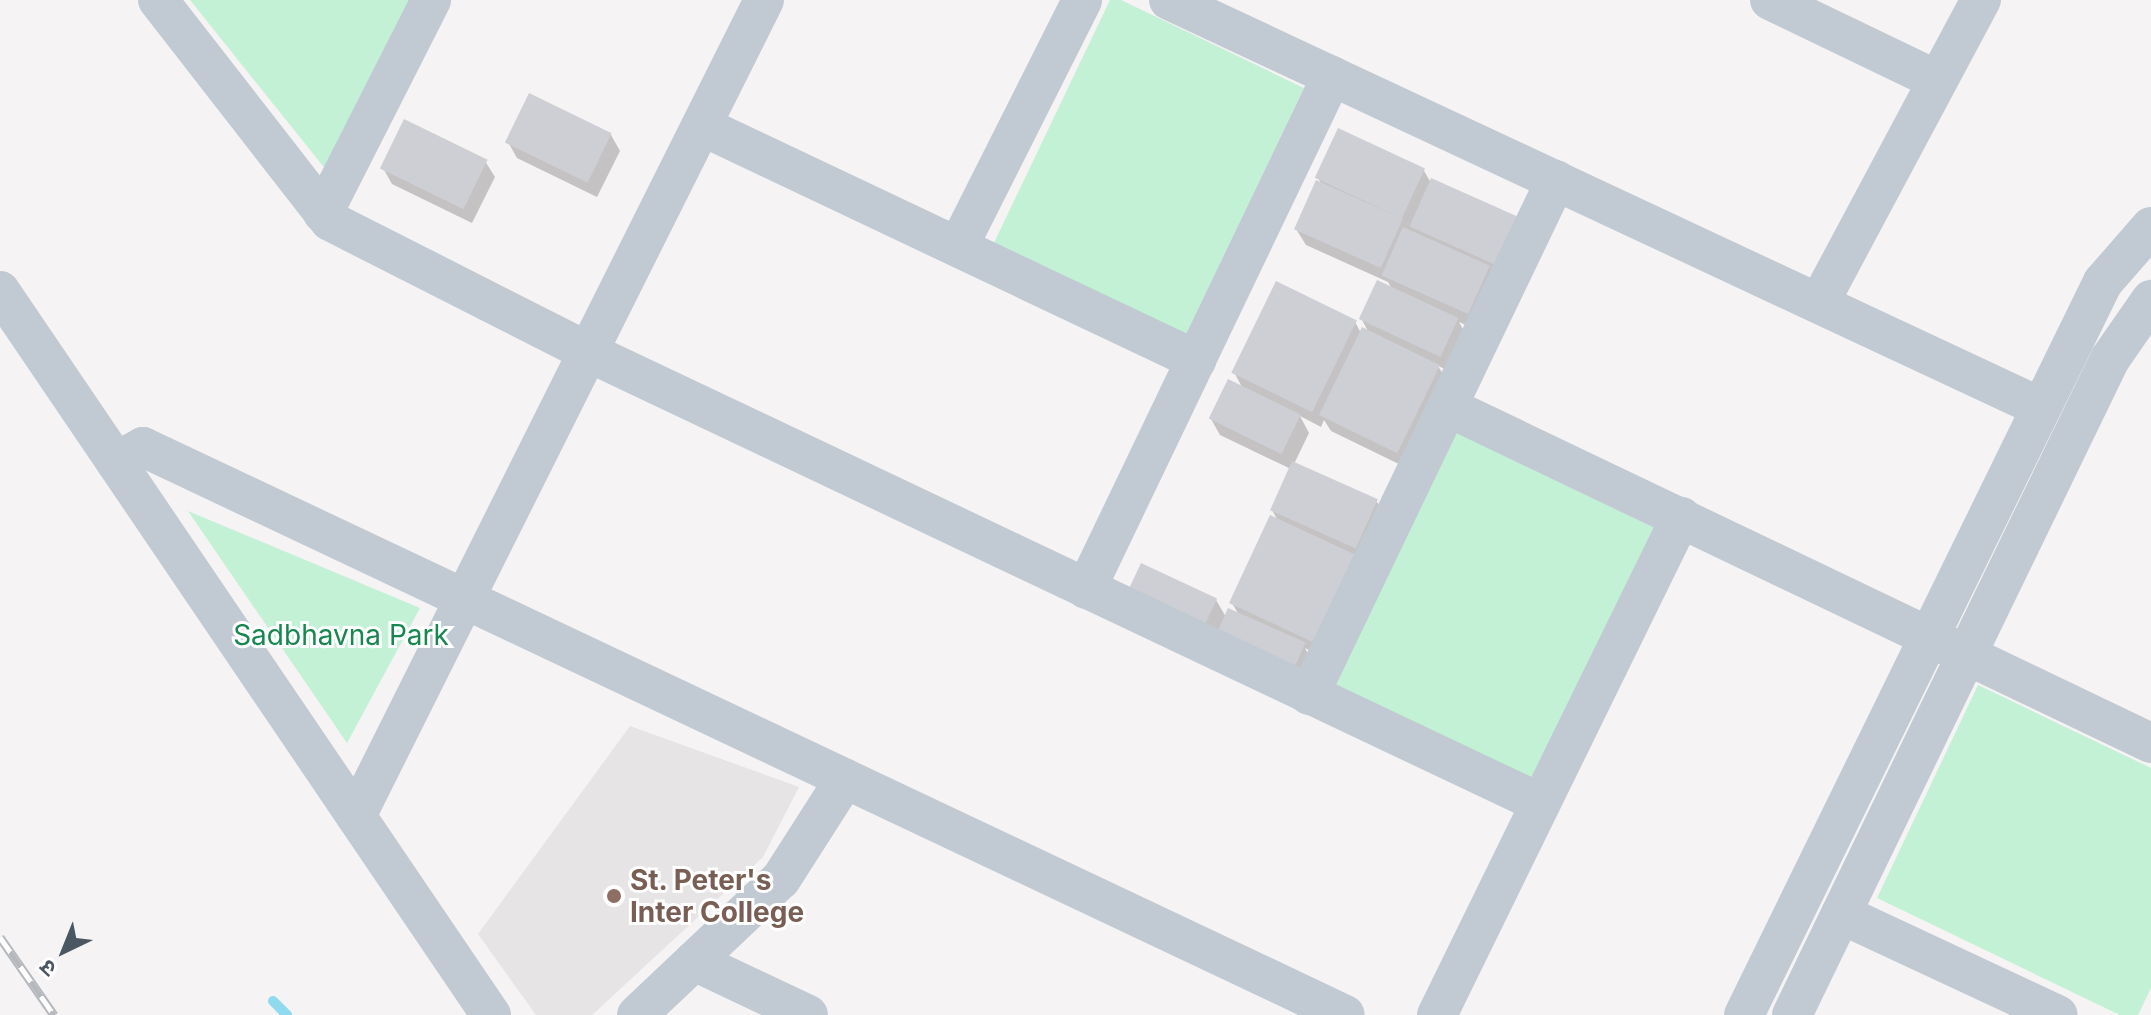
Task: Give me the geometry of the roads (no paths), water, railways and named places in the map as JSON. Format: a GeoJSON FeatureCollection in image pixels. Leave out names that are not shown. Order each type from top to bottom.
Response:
{"type":"FeatureCollection","features":[{"type":"Feature","properties":{"kind":"street"},"geometry":{"type":"LineString","coordinates":[[158,0],[330,221],[590,353],[1540,803]]}},
{"type":"Feature","properties":{"kind":"street"},"geometry":{"type":"LineString","coordinates":[[323,213],[431,0]]}},
{"type":"Feature","properties":{"kind":"street"},"geometry":{"type":"LineString","coordinates":[[356,816],[467,602],[764,0]]}},
{"type":"Feature","properties":{"kind":"street"},"geometry":{"type":"LineString","coordinates":[[958,247],[1082,0]]}},
{"type":"Feature","properties":{"kind":"street"},"geometry":{"type":"LineString","coordinates":[[1169,0],[2040,407]]}},
{"type":"Feature","properties":{"kind":"street"},"geometry":{"type":"LineString","coordinates":[[1770,0],[1936,80]]}},
{"type":"Feature","properties":{"kind":"street"},"geometry":{"type":"LineString","coordinates":[[1819,303],[1981,0]]}},
{"type":"Feature","properties":{"kind":"street"},"geometry":{"type":"LineString","coordinates":[[1086,589],[1332,76]]}},
{"type":"Feature","properties":{"kind":"street"},"geometry":{"type":"LineString","coordinates":[[702,126],[1196,360]]}},
{"type":"Feature","properties":{"kind":"street"},"geometry":{"type":"LineString","coordinates":[[1309,695],[1556,180]]}},
{"type":"Feature","properties":{"kind":"street"},"geometry":{"type":"LineString","coordinates":[[1744,1015],[1928,633],[2103,282],[2146,242]]}},
{"type":"Feature","properties":{"kind":"street"},"geometry":{"type":"LineString","coordinates":[[0,291],[491,1015]]}},
{"type":"Feature","properties":{"kind":"street"},"geometry":{"type":"LineString","coordinates":[[1792,1015],[2110,359],[2151,300]]}},
{"type":"Feature","properties":{"kind":"street"},"geometry":{"type":"LineString","coordinates":[[1448,407],[1968,652],[2151,743]]}},
{"type":"Feature","properties":{"kind":"street"},"geometry":{"type":"LineString","coordinates":[[116,462],[143,447],[1345,1015]]}},
{"type":"Feature","properties":{"kind":"street"},"geometry":{"type":"LineString","coordinates":[[1437,1015],[1681,517]]}},
{"type":"Feature","properties":{"kind":"street"},"geometry":{"type":"LineString","coordinates":[[637,1015],[781,879],[845,779]]}},
{"type":"Feature","properties":{"kind":"street"},"geometry":{"type":"LineString","coordinates":[[1841,914],[2058,1015]]}},
{"type":"Feature","properties":{"kind":"street"},"geometry":{"type":"LineString","coordinates":[[694,961],[784,1010]]}},
{"type":"Feature","properties":{"kind":"waterway"},"geometry":{"type":"LineString","coordinates":[[273,1001],[287,1015]]}},
{"type":"Feature","properties":{"kind":"railway"},"geometry":{"type":"LineString","coordinates":[[0,937],[54,1015]]}},
{"type":"Feature","properties":{"kind":"place","name":"St. Peter's Inter College"},"geometry":{"type":"Point","coordinates":[614,896]}},
{"type":"Feature","properties":{"kind":"park label","name":"Sadbhavna Park"},"geometry":{"type":"Point","coordinates":[341,635]}}]}
